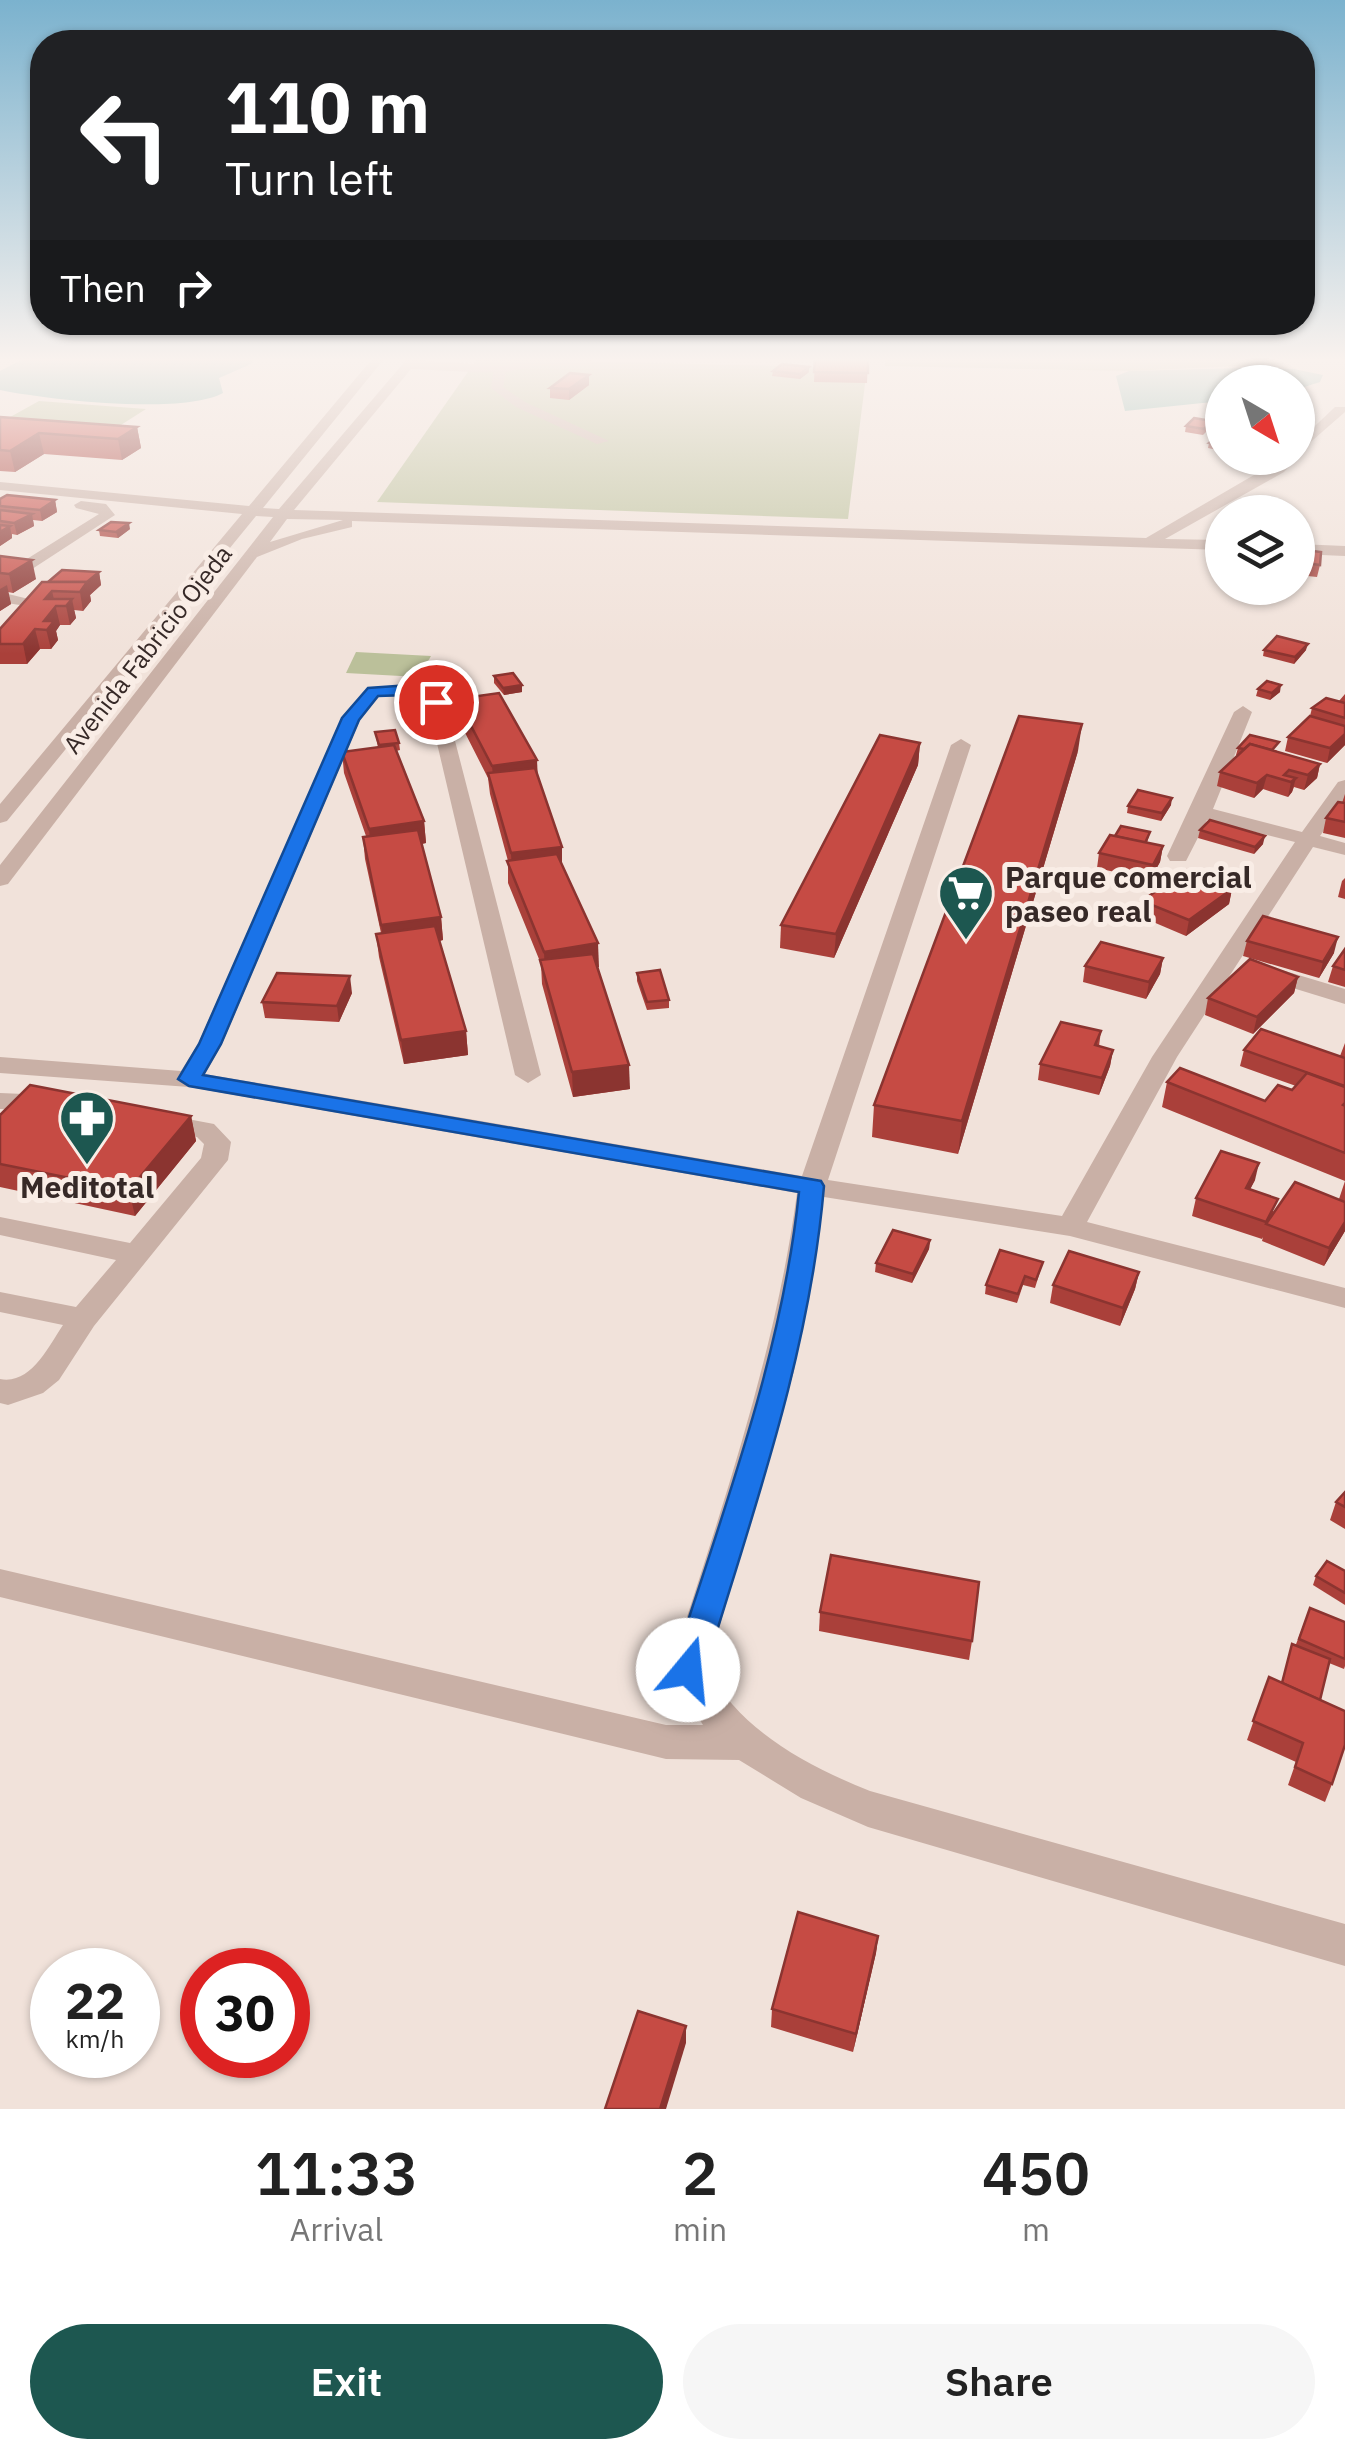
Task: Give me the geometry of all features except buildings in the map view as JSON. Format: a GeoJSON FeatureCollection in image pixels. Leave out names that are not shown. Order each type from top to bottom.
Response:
{"type":"FeatureCollection","features":[{"type":"Feature","properties":{"kind":"street","name":"Avenida Fabricio Ojeda"},"geometry":{"type":"LineString","coordinates":[[0,817],[295,457]]}},
{"type":"Feature","properties":{"kind":"street","name":"Avenida Fabricio Ojeda"},"geometry":{"type":"LineString","coordinates":[[0,880],[283,514],[321,489],[343,457]]}},
{"type":"Feature","properties":{"kind":"street"},"geometry":{"type":"LineString","coordinates":[[1149,541],[1268,475]]}},
{"type":"Feature","properties":{"kind":"street"},"geometry":{"type":"LineString","coordinates":[[0,486],[283,514],[1205,544]]}},
{"type":"Feature","properties":{"kind":"street"},"geometry":{"type":"LineString","coordinates":[[321,489],[397,516]]}},
{"type":"Feature","properties":{"kind":"street"},"geometry":{"type":"LineString","coordinates":[[0,496],[107,510],[105,519],[20,570]]}},
{"type":"Feature","properties":{"kind":"street"},"geometry":{"type":"LineString","coordinates":[[251,555],[297,536],[397,516]]}},
{"type":"Feature","properties":{"kind":"street"},"geometry":{"type":"LineString","coordinates":[[1315,550],[1345,551]]}},
{"type":"Feature","properties":{"kind":"street"},"geometry":{"type":"LineString","coordinates":[[0,597],[33,603]]}},
{"type":"Feature","properties":{"kind":"street"},"geometry":{"type":"LineString","coordinates":[[189,1079],[210,1044],[351,718],[374,692],[410,690],[436,702],[528,1075]]}},
{"type":"Feature","properties":{"kind":"street"},"geometry":{"type":"LineString","coordinates":[[1178,856],[1201,812],[1242,712]]}},
{"type":"Feature","properties":{"kind":"street"},"geometry":{"type":"LineString","coordinates":[[961,745],[812,1186],[806,1251],[780,1375],[688,1670],[700,1697],[745,1744],[796,1777],[868,1809],[1345,1945]]}},
{"type":"Feature","properties":{"kind":"street"},"geometry":{"type":"LineString","coordinates":[[1070,1227],[1098,1171],[1224,960],[1345,786]]}},
{"type":"Feature","properties":{"kind":"street"},"geometry":{"type":"LineString","coordinates":[[1201,812],[1345,849]]}},
{"type":"Feature","properties":{"kind":"street"},"geometry":{"type":"LineString","coordinates":[[1224,960],[1345,997]]}},
{"type":"Feature","properties":{"kind":"street"},"geometry":{"type":"LineString","coordinates":[[0,1065],[189,1079],[1070,1227],[1345,1298]]}},
{"type":"Feature","properties":{"kind":"street"},"geometry":{"type":"LineString","coordinates":[[0,1101],[23,1099],[78,1108]]}},
{"type":"Feature","properties":{"kind":"street"},"geometry":{"type":"LineString","coordinates":[[0,1391],[8,1394],[32,1386],[48,1372],[83,1318],[214,1160],[218,1142],[206,1130],[132,1118]]}},
{"type":"Feature","properties":{"kind":"street"},"geometry":{"type":"LineString","coordinates":[[0,1226],[136,1254]]}},
{"type":"Feature","properties":{"kind":"street"},"geometry":{"type":"LineString","coordinates":[[0,1302],[83,1318]]}},
{"type":"Feature","properties":{"kind":"street"},"geometry":{"type":"LineString","coordinates":[[0,1583],[666,1742],[745,1744]]}},
{"type":"Feature","properties":{"kind":"green space"},"geometry":{"type":"Polygon","coordinates":[[[408,457],[856,457],[848,519],[377,502],[408,457]]]}},
{"type":"Feature","properties":{"kind":"green space"},"geometry":{"type":"Polygon","coordinates":[[[356,652],[431,656],[419,677],[346,673],[356,652]]]}},
{"type":"Feature","properties":{"kind":"place","name":"Parque comercial paseo real"},"geometry":{"type":"Point","coordinates":[966,942]}},
{"type":"Feature","properties":{"kind":"place","name":"Meditotal"},"geometry":{"type":"Point","coordinates":[87,1167]}},
{"type":"Feature","properties":{"kind":"route"},"geometry":{"type":"LineString","coordinates":[[436,702],[410,690],[374,692],[351,718],[210,1044],[189,1079],[812,1186],[806,1251],[780,1375],[688,1670]]}}]}
